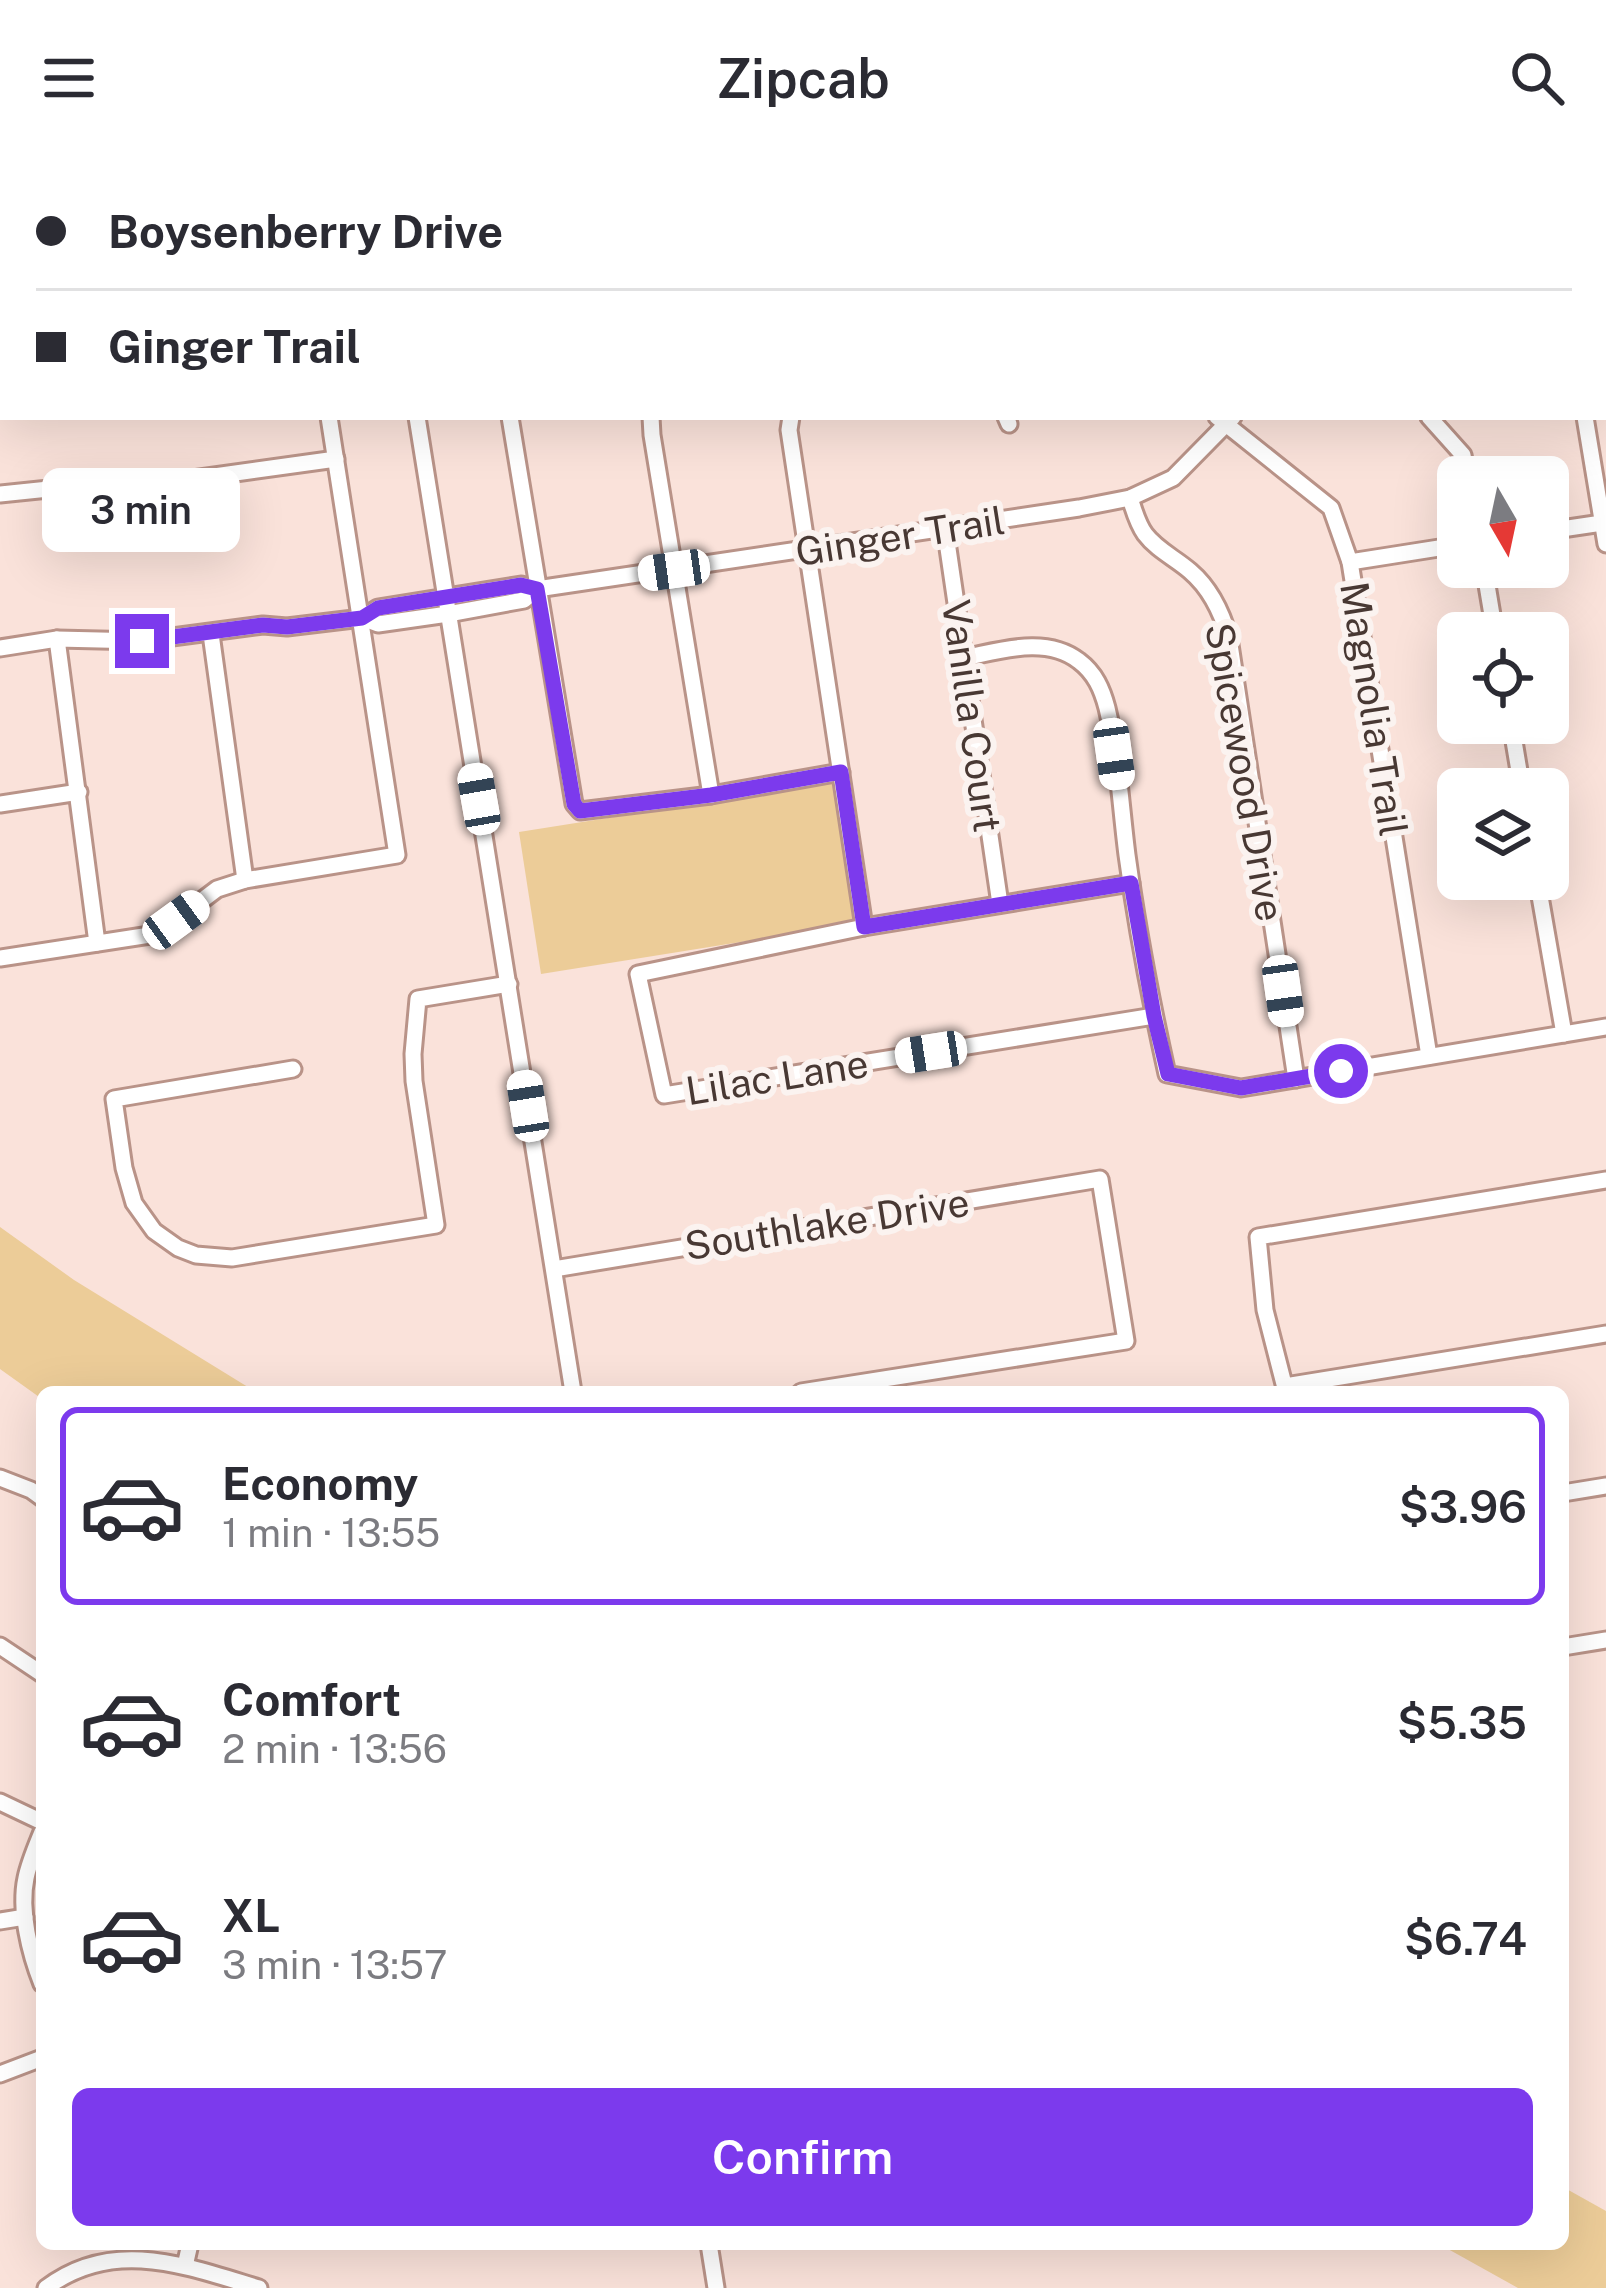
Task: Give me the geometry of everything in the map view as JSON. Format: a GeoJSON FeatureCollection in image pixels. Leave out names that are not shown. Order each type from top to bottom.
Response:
{"type":"FeatureCollection","features":[{"type":"Feature","properties":{"kind":"street"},"geometry":{"type":"LineString","coordinates":[[0,958],[150,934],[217,889],[245,880],[397,855],[330,420]]}},
{"type":"Feature","properties":{"kind":"street"},"geometry":{"type":"LineString","coordinates":[[417,420],[572,1386]]}},
{"type":"Feature","properties":{"kind":"street"},"geometry":{"type":"LineString","coordinates":[[510,420],[574,804],[580,811],[841,772]]}},
{"type":"Feature","properties":{"kind":"street"},"geometry":{"type":"LineString","coordinates":[[651,420],[711,795]]}},
{"type":"Feature","properties":{"kind":"street"},"geometry":{"type":"LineString","coordinates":[[791,420],[805,551],[864,927],[1131,883]]}},
{"type":"Feature","properties":{"kind":"street","name":"Ginger Trail"},"geometry":{"type":"LineString","coordinates":[[0,648],[57,639],[142,641],[362,618],[378,625],[447,605],[524,600],[537,589],[1079,508],[1130,498],[1173,478],[1225,420]]}},
{"type":"Feature","properties":{"kind":"street","name":"Magnolia Trail"},"geometry":{"type":"LineString","coordinates":[[1225,420],[1331,508],[1350,562],[1430,1056]]}},
{"type":"Feature","properties":{"kind":"street"},"geometry":{"type":"LineString","coordinates":[[1432,420],[1462,456]]}},
{"type":"Feature","properties":{"kind":"street"},"geometry":{"type":"LineString","coordinates":[[1585,420],[1606,544]]}},
{"type":"Feature","properties":{"kind":"street"},"geometry":{"type":"LineString","coordinates":[[0,494],[68,487],[128,488],[336,459]]}},
{"type":"Feature","properties":{"kind":"street","name":"Spicewood Drive"},"geometry":{"type":"LineString","coordinates":[[1130,498],[1140,528],[1156,547],[1207,589],[1229,638],[1296,1079]]}},
{"type":"Feature","properties":{"kind":"street"},"geometry":{"type":"LineString","coordinates":[[1569,528],[1602,523]]}},
{"type":"Feature","properties":{"kind":"street","name":"Vanilla Court"},"geometry":{"type":"LineString","coordinates":[[945,528],[1000,904]]}},
{"type":"Feature","properties":{"kind":"street"},"geometry":{"type":"LineString","coordinates":[[1350,562],[1437,548]]}},
{"type":"Feature","properties":{"kind":"street"},"geometry":{"type":"LineString","coordinates":[[211,634],[245,880]]}},
{"type":"Feature","properties":{"kind":"street"},"geometry":{"type":"LineString","coordinates":[[57,639],[97,943]]}},
{"type":"Feature","properties":{"kind":"street"},"geometry":{"type":"LineString","coordinates":[[963,658],[1026,646],[1048,647],[1081,662],[1099,682],[1108,711],[1131,883],[1168,1074],[1241,1088],[1606,1028]]}},
{"type":"Feature","properties":{"kind":"street"},"geometry":{"type":"LineString","coordinates":[[0,804],[79,792]]}},
{"type":"Feature","properties":{"kind":"street"},"geometry":{"type":"LineString","coordinates":[[1541,900],[1564,1034]]}},
{"type":"Feature","properties":{"kind":"street","name":"Lilac Lane"},"geometry":{"type":"LineString","coordinates":[[864,927],[638,974],[664,1095],[1154,1016]]}},
{"type":"Feature","properties":{"kind":"street"},"geometry":{"type":"LineString","coordinates":[[293,1069],[114,1099],[134,1203],[154,1231],[196,1255],[232,1258],[436,1225],[414,1081],[418,999],[509,984]]}},
{"type":"Feature","properties":{"kind":"street","name":"Southlake Drive"},"geometry":{"type":"LineString","coordinates":[[554,1269],[1100,1179],[1126,1341],[839,1386]]}},
{"type":"Feature","properties":{"kind":"street"},"geometry":{"type":"LineString","coordinates":[[1284,1386],[1265,1310],[1258,1237],[1606,1180]]}},
{"type":"Feature","properties":{"kind":"street"},"geometry":{"type":"LineString","coordinates":[[1303,1386],[1606,1334]]}},
{"type":"Feature","properties":{"kind":"street"},"geometry":{"type":"LineString","coordinates":[[0,1478],[36,1494]]}},
{"type":"Feature","properties":{"kind":"street"},"geometry":{"type":"LineString","coordinates":[[1569,1492],[1606,1486]]}},
{"type":"Feature","properties":{"kind":"street"},"geometry":{"type":"LineString","coordinates":[[1569,1646],[1606,1640]]}},
{"type":"Feature","properties":{"kind":"street"},"geometry":{"type":"LineString","coordinates":[[0,1646],[36,1671]]}},
{"type":"Feature","properties":{"kind":"street"},"geometry":{"type":"LineString","coordinates":[[0,1802],[36,1819]]}},
{"type":"Feature","properties":{"kind":"street"},"geometry":{"type":"LineString","coordinates":[[36,1848],[26,1874],[25,1917],[36,1960]]}},
{"type":"Feature","properties":{"kind":"street"},"geometry":{"type":"LineString","coordinates":[[0,1921],[25,1917]]}},
{"type":"Feature","properties":{"kind":"street"},"geometry":{"type":"LineString","coordinates":[[0,2074],[36,2060]]}},
{"type":"Feature","properties":{"kind":"street"},"geometry":{"type":"LineString","coordinates":[[185,2266],[189,2250]]}},
{"type":"Feature","properties":{"kind":"street"},"geometry":{"type":"LineString","coordinates":[[710,2250],[716,2288]]}},
{"type":"Feature","properties":{"kind":"street"},"geometry":{"type":"LineString","coordinates":[[46,2288],[67,2272],[135,2258],[185,2266],[259,2288]]}},
{"type":"Feature","properties":{"kind":"shaded area"},"geometry":{"type":"Polygon","coordinates":[[[836,782],[859,923],[541,974],[519,832],[836,782]]]}},
{"type":"Feature","properties":{"kind":"shaded area"},"geometry":{"type":"Polygon","coordinates":[[[0,1227],[74,1280],[246,1386],[36,1386],[36,1395],[0,1369],[0,1227]]]}},
{"type":"Feature","properties":{"kind":"shaded area"},"geometry":{"type":"Polygon","coordinates":[[[1569,2190],[1606,2211],[1606,2288],[1518,2288],[1450,2250],[1569,2250],[1569,2190]]]}},
{"type":"Feature","properties":{"kind":"route"},"geometry":{"type":"LineString","coordinates":[[142,641],[362,618],[378,608],[521,585],[537,589],[574,804],[580,811],[841,772],[864,927],[1131,883],[1168,1074],[1241,1088],[1341,1071]]}}]}
